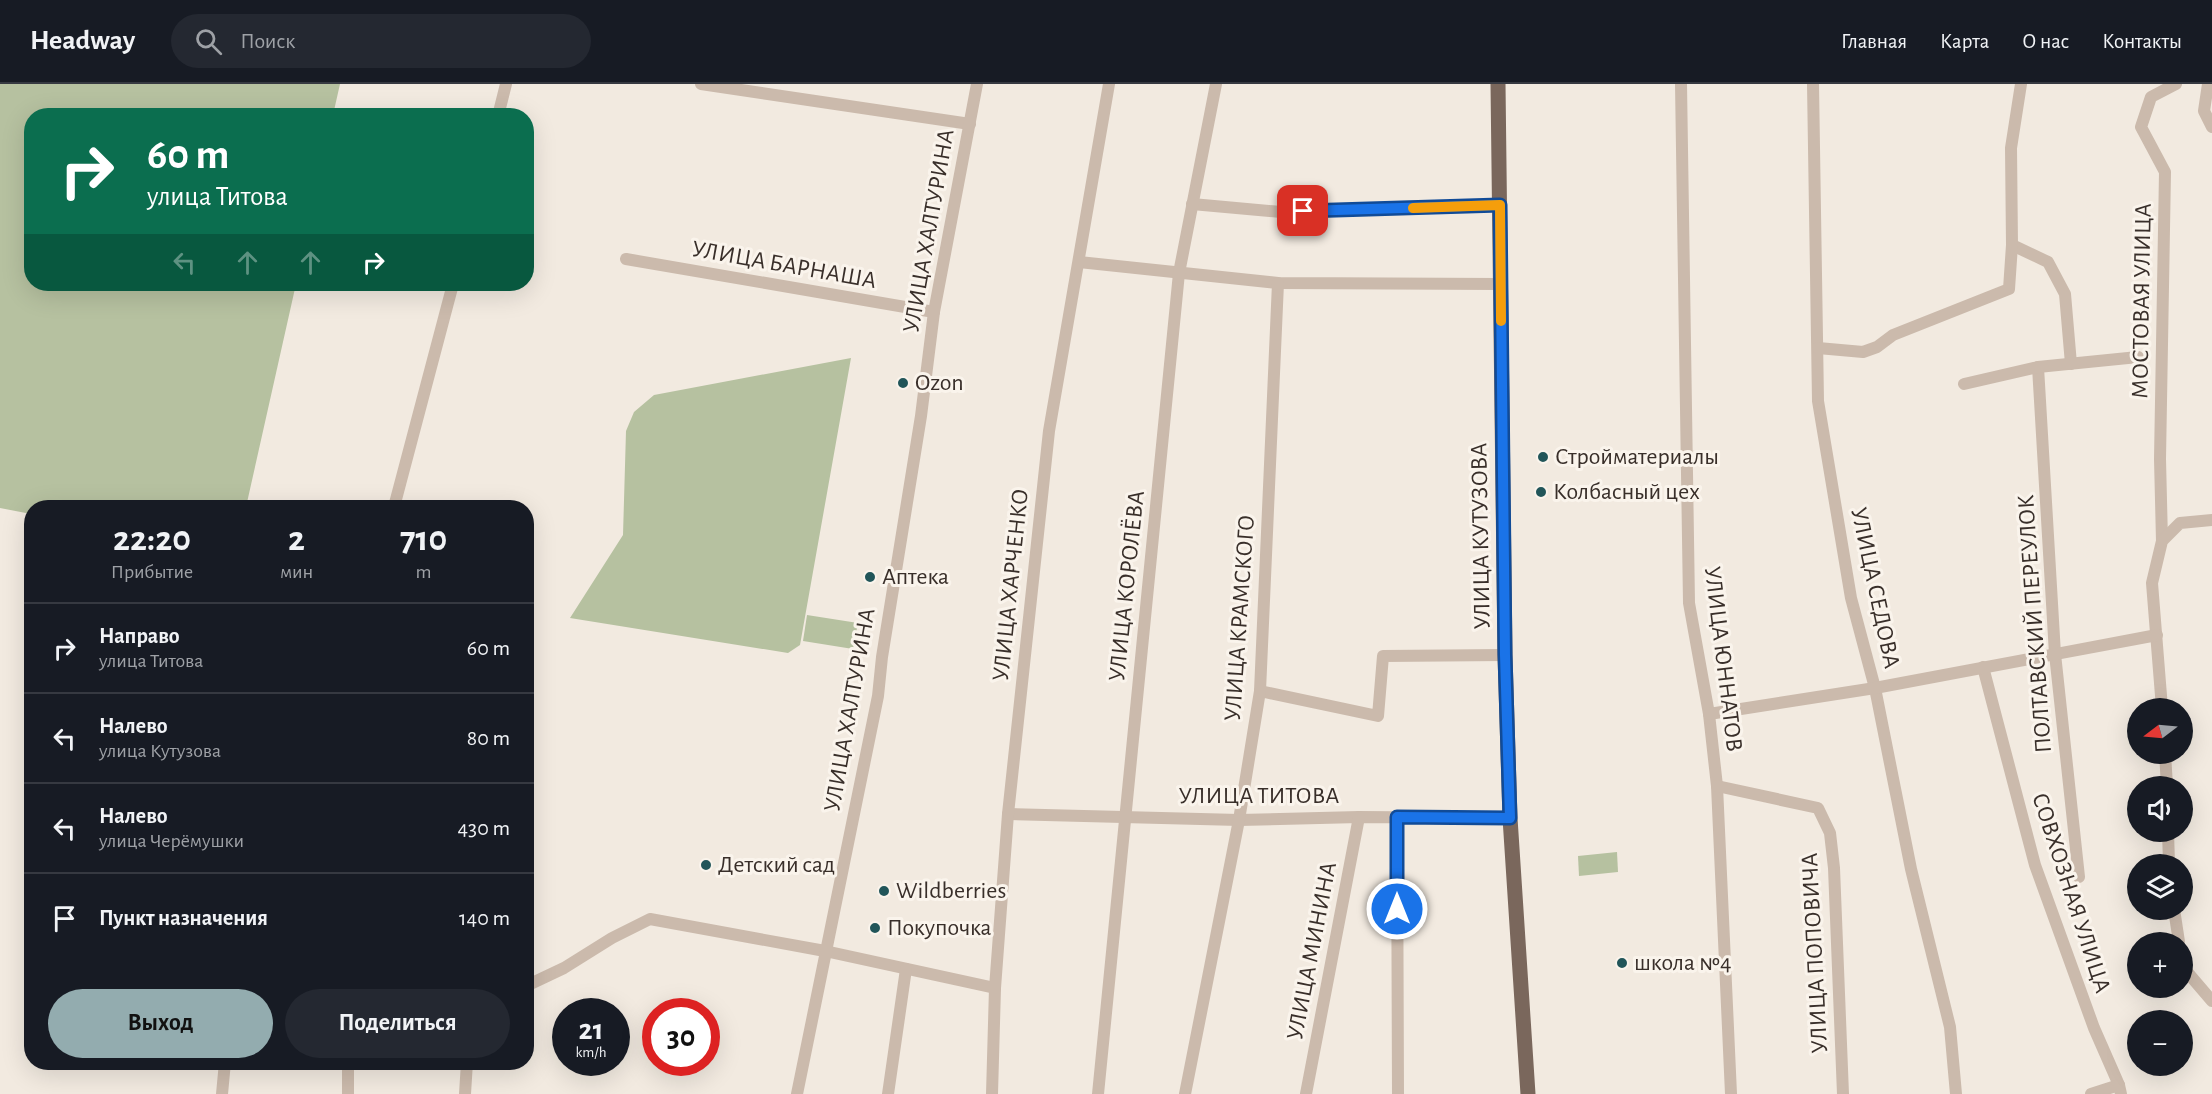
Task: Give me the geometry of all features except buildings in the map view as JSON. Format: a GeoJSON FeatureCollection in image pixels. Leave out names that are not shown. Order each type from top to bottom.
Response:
{"type":"FeatureCollection","features":[{"type":"Feature","properties":{"kind":"main road","name":"УЛИЦА КУТУЗОВА"},"geometry":{"type":"LineString","coordinates":[[1498,84],[1505,655],[1510,818],[1528,1094]]}},
{"type":"Feature","properties":{"kind":"street"},"geometry":{"type":"LineString","coordinates":[[500,108],[506,84]]}},
{"type":"Feature","properties":{"kind":"street"},"geometry":{"type":"LineString","coordinates":[[701,84],[970,124]]}},
{"type":"Feature","properties":{"kind":"street","name":"УЛИЦА ХАЛТУРИНА"},"geometry":{"type":"LineString","coordinates":[[797,1094],[878,696],[882,657],[921,416],[934,312],[977,84]]}},
{"type":"Feature","properties":{"kind":"street","name":"УЛИЦА ХАРЧЕНКО"},"geometry":{"type":"LineString","coordinates":[[992,1094],[995,988],[1008,814],[1049,431],[1109,84]]}},
{"type":"Feature","properties":{"kind":"street","name":"УЛИЦА КОРОЛЁВА"},"geometry":{"type":"LineString","coordinates":[[1098,1094],[1179,273],[1216,84]]}},
{"type":"Feature","properties":{"kind":"street","name":"УЛИЦА ЮННАТОВ"},"geometry":{"type":"LineString","coordinates":[[1682,84],[1689,603],[1709,714],[1717,786],[1731,1094]]}},
{"type":"Feature","properties":{"kind":"street","name":"УЛИЦА СЕДОВА"},"geometry":{"type":"LineString","coordinates":[[1813,84],[1818,401],[1851,598],[1875,688],[1911,869],[1950,1028],[1956,1094]]}},
{"type":"Feature","properties":{"kind":"street"},"geometry":{"type":"LineString","coordinates":[[1818,348],[1863,352],[1877,347],[1893,335],[2009,289],[2012,245],[2011,147],[2021,84]]}},
{"type":"Feature","properties":{"kind":"street","name":"МОСТОВАЯ УЛИЦА"},"geometry":{"type":"LineString","coordinates":[[2161,698],[2152,583],[2162,542],[2160,459],[2165,172],[2141,127],[2151,97],[2176,84]]}},
{"type":"Feature","properties":{"kind":"street"},"geometry":{"type":"LineString","coordinates":[[2208,84],[2204,111],[2212,127]]}},
{"type":"Feature","properties":{"kind":"street"},"geometry":{"type":"LineString","coordinates":[[1192,204],[1281,212],[1500,205]]}},
{"type":"Feature","properties":{"kind":"street"},"geometry":{"type":"LineString","coordinates":[[2012,245],[2048,262],[2066,294],[2071,364]]}},
{"type":"Feature","properties":{"kind":"street","name":"УЛИЦА БАРНАША"},"geometry":{"type":"LineString","coordinates":[[626,259],[934,312]]}},
{"type":"Feature","properties":{"kind":"street"},"geometry":{"type":"LineString","coordinates":[[1079,262],[1278,283],[1500,284]]}},
{"type":"Feature","properties":{"kind":"street","name":"УЛИЦА КРАМСКОГО"},"geometry":{"type":"LineString","coordinates":[[1185,1094],[1239,820],[1260,691],[1278,283]]}},
{"type":"Feature","properties":{"kind":"street"},"geometry":{"type":"LineString","coordinates":[[396,500],[451,291]]}},
{"type":"Feature","properties":{"kind":"street"},"geometry":{"type":"LineString","coordinates":[[1964,384],[2038,367],[2138,357]]}},
{"type":"Feature","properties":{"kind":"street","name":"ПОЛТАВСКИЙ ПЕРЕУЛОК"},"geometry":{"type":"LineString","coordinates":[[2038,367],[2055,654],[2079,877]]}},
{"type":"Feature","properties":{"kind":"street"},"geometry":{"type":"LineString","coordinates":[[2162,542],[2180,523],[2212,520]]}},
{"type":"Feature","properties":{"kind":"street"},"geometry":{"type":"LineString","coordinates":[[1709,714],[1875,688],[2157,635]]}},
{"type":"Feature","properties":{"kind":"street"},"geometry":{"type":"LineString","coordinates":[[1260,691],[1378,716],[1383,656],[1505,655]]}},
{"type":"Feature","properties":{"kind":"street","name":"СОВХОЗНАЯ УЛИЦА"},"geometry":{"type":"LineString","coordinates":[[1983,668],[2035,866],[2094,1028],[2120,1090]]}},
{"type":"Feature","properties":{"kind":"street","name":"УЛИЦА ПОПОВИЧА"},"geometry":{"type":"LineString","coordinates":[[1717,786],[1818,808],[1830,833],[1834,868],[1843,1094]]}},
{"type":"Feature","properties":{"kind":"street","name":"УЛИЦА ТИТОВА"},"geometry":{"type":"LineString","coordinates":[[1008,814],[1239,820],[1359,817],[1510,818]]}},
{"type":"Feature","properties":{"kind":"street","name":"УЛИЦА МИНИНА"},"geometry":{"type":"LineString","coordinates":[[1306,1094],[1359,817]]}},
{"type":"Feature","properties":{"kind":"street"},"geometry":{"type":"LineString","coordinates":[[1397,817],[1398,1094]]}},
{"type":"Feature","properties":{"kind":"street"},"geometry":{"type":"LineString","coordinates":[[534,982],[564,968],[612,938],[650,919],[825,951],[995,988]]}},
{"type":"Feature","properties":{"kind":"street"},"geometry":{"type":"LineString","coordinates":[[888,1094],[906,969]]}},
{"type":"Feature","properties":{"kind":"street"},"geometry":{"type":"LineString","coordinates":[[2193,979],[2212,1001]]}},
{"type":"Feature","properties":{"kind":"street"},"geometry":{"type":"LineString","coordinates":[[222,1094],[224,1070]]}},
{"type":"Feature","properties":{"kind":"street"},"geometry":{"type":"LineString","coordinates":[[348,1070],[348,1094]]}},
{"type":"Feature","properties":{"kind":"street"},"geometry":{"type":"LineString","coordinates":[[465,1094],[466,1070]]}},
{"type":"Feature","properties":{"kind":"street"},"geometry":{"type":"LineString","coordinates":[[2091,1094],[2120,1090]]}},
{"type":"Feature","properties":{"kind":"green space"},"geometry":{"type":"Polygon","coordinates":[[[0,84],[340,84],[335,108],[24,108],[24,291],[294,291],[248,500],[24,500],[24,513],[0,508],[0,84]]]}},
{"type":"Feature","properties":{"kind":"green space"},"geometry":{"type":"Polygon","coordinates":[[[851,358],[800,645],[788,653],[570,618],[623,535],[626,431],[634,412],[654,395],[851,358]]]}},
{"type":"Feature","properties":{"kind":"green space"},"geometry":{"type":"Polygon","coordinates":[[[807,615],[858,623],[853,649],[803,641],[807,615]]]}},
{"type":"Feature","properties":{"kind":"green space"},"geometry":{"type":"Polygon","coordinates":[[[1617,852],[1618,872],[1579,876],[1578,856],[1617,852]]]}},
{"type":"Feature","properties":{"kind":"slow traffic"},"geometry":{"type":"LineString","coordinates":[[1413,208],[1500,205],[1501,321]]}},
{"type":"Feature","properties":{"kind":"place","name":"Ozon"},"geometry":{"type":"Point","coordinates":[903,383]}},
{"type":"Feature","properties":{"kind":"place","name":"Стройматериалы"},"geometry":{"type":"Point","coordinates":[1543,457]}},
{"type":"Feature","properties":{"kind":"place","name":"Колбасный цех"},"geometry":{"type":"Point","coordinates":[1541,492]}},
{"type":"Feature","properties":{"kind":"place","name":"Аптека"},"geometry":{"type":"Point","coordinates":[870,577]}},
{"type":"Feature","properties":{"kind":"place","name":"Детский сад"},"geometry":{"type":"Point","coordinates":[706,865]}},
{"type":"Feature","properties":{"kind":"place","name":"Wildberries"},"geometry":{"type":"Point","coordinates":[884,891]}},
{"type":"Feature","properties":{"kind":"place","name":"Покупочка"},"geometry":{"type":"Point","coordinates":[875,928]}},
{"type":"Feature","properties":{"kind":"place","name":"школа №4"},"geometry":{"type":"Point","coordinates":[1622,963]}},
{"type":"Feature","properties":{"kind":"route"},"geometry":{"type":"LineString","coordinates":[[1303,211],[1500,205],[1505,655],[1510,818],[1397,817],[1397,909]]}}]}
